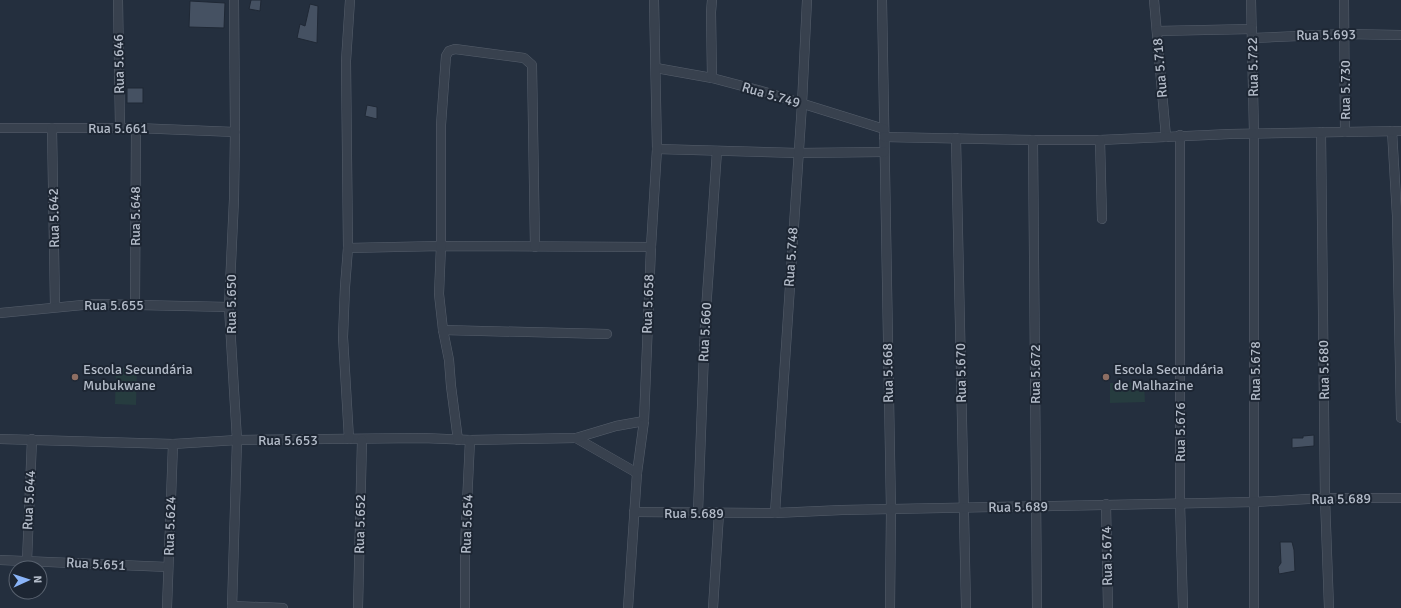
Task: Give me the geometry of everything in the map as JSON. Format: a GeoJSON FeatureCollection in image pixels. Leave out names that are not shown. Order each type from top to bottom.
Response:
{"type":"FeatureCollection","features":[{"type":"Feature","properties":{"kind":"street","name":"Rua 5.646"},"geometry":{"type":"LineString","coordinates":[[118,0],[120,128]]}},
{"type":"Feature","properties":{"kind":"street","name":"Rua 5.650"},"geometry":{"type":"LineString","coordinates":[[232,607],[237,440],[229,307],[234,199],[234,0]]}},
{"type":"Feature","properties":{"kind":"street"},"geometry":{"type":"LineString","coordinates":[[349,439],[343,337],[348,248],[346,61],[350,0]]}},
{"type":"Feature","properties":{"kind":"street","name":"Rua 5.658"},"geometry":{"type":"LineString","coordinates":[[628,608],[637,473],[644,421],[651,247],[658,149],[654,0]]}},
{"type":"Feature","properties":{"kind":"street"},"geometry":{"type":"LineString","coordinates":[[712,0],[712,78]]}},
{"type":"Feature","properties":{"kind":"street","name":"Rua 5.748"},"geometry":{"type":"LineString","coordinates":[[775,513],[802,104],[807,0]]}},
{"type":"Feature","properties":{"kind":"street"},"geometry":{"type":"LineString","coordinates":[[882,0],[884,133]]}},
{"type":"Feature","properties":{"kind":"street","name":"Rua 5.718"},"geometry":{"type":"LineString","coordinates":[[1154,0],[1166,137]]}},
{"type":"Feature","properties":{"kind":"street","name":"Rua 5.722"},"geometry":{"type":"LineString","coordinates":[[1251,0],[1254,133]]}},
{"type":"Feature","properties":{"kind":"street","name":"Rua 5.730"},"geometry":{"type":"LineString","coordinates":[[1344,0],[1345,132]]}},
{"type":"Feature","properties":{"kind":"street","name":"Rua 5.693"},"geometry":{"type":"LineString","coordinates":[[1157,31],[1252,34],[1401,35]]}},
{"type":"Feature","properties":{"kind":"street"},"geometry":{"type":"LineString","coordinates":[[458,440],[449,360],[443,330],[439,294],[441,246],[441,125],[446,56],[449,51],[455,49],[524,58],[532,65],[535,247]]}},
{"type":"Feature","properties":{"kind":"street","name":"Rua 5.749"},"geometry":{"type":"LineString","coordinates":[[656,68],[712,78],[802,104],[884,133],[956,138],[1100,140],[1180,135],[1397,131]]}},
{"type":"Feature","properties":{"kind":"street","name":"Rua 5.661"},"geometry":{"type":"LineString","coordinates":[[0,128],[136,128],[235,132]]}},
{"type":"Feature","properties":{"kind":"street","name":"Rua 5.642"},"geometry":{"type":"LineString","coordinates":[[52,128],[55,307]]}},
{"type":"Feature","properties":{"kind":"street","name":"Rua 5.648"},"geometry":{"type":"LineString","coordinates":[[135,305],[136,128]]}},
{"type":"Feature","properties":{"kind":"street"},"geometry":{"type":"LineString","coordinates":[[1397,131],[1401,418]]}},
{"type":"Feature","properties":{"kind":"street","name":"Rua 5.680"},"geometry":{"type":"LineString","coordinates":[[1321,132],[1325,498],[1329,608]]}},
{"type":"Feature","properties":{"kind":"street","name":"Rua 5.668"},"geometry":{"type":"LineString","coordinates":[[884,133],[891,510],[890,608]]}},
{"type":"Feature","properties":{"kind":"street","name":"Rua 5.678"},"geometry":{"type":"LineString","coordinates":[[1254,133],[1254,608]]}},
{"type":"Feature","properties":{"kind":"street","name":"Rua 5.676"},"geometry":{"type":"LineString","coordinates":[[1180,135],[1180,503],[1183,608]]}},
{"type":"Feature","properties":{"kind":"street","name":"Rua 5.670"},"geometry":{"type":"LineString","coordinates":[[956,138],[966,608]]}},
{"type":"Feature","properties":{"kind":"street","name":"Rua 5.672"},"geometry":{"type":"LineString","coordinates":[[1033,140],[1036,608]]}},
{"type":"Feature","properties":{"kind":"street"},"geometry":{"type":"LineString","coordinates":[[1100,140],[1102,219]]}},
{"type":"Feature","properties":{"kind":"street"},"geometry":{"type":"LineString","coordinates":[[658,149],[717,151],[884,152]]}},
{"type":"Feature","properties":{"kind":"street","name":"Rua 5.660"},"geometry":{"type":"LineString","coordinates":[[698,512],[705,325],[717,151]]}},
{"type":"Feature","properties":{"kind":"street"},"geometry":{"type":"LineString","coordinates":[[348,248],[441,246],[651,247]]}},
{"type":"Feature","properties":{"kind":"street","name":"Rua 5.655"},"geometry":{"type":"LineString","coordinates":[[0,313],[93,304],[229,307]]}},
{"type":"Feature","properties":{"kind":"street"},"geometry":{"type":"LineString","coordinates":[[443,330],[607,334]]}},
{"type":"Feature","properties":{"kind":"street","name":"Rua 5.653"},"geometry":{"type":"LineString","coordinates":[[0,438],[173,444],[237,440],[362,440],[423,438],[470,440],[576,438],[616,426],[644,421]]}},
{"type":"Feature","properties":{"kind":"street"},"geometry":{"type":"LineString","coordinates":[[576,438],[637,473]]}},
{"type":"Feature","properties":{"kind":"street","name":"Rua 5.644"},"geometry":{"type":"LineString","coordinates":[[27,560],[32,439]]}},
{"type":"Feature","properties":{"kind":"street","name":"Rua 5.652"},"geometry":{"type":"LineString","coordinates":[[358,608],[362,440]]}},
{"type":"Feature","properties":{"kind":"street","name":"Rua 5.654"},"geometry":{"type":"LineString","coordinates":[[465,608],[465,546],[470,440]]}},
{"type":"Feature","properties":{"kind":"street","name":"Rua 5.624"},"geometry":{"type":"LineString","coordinates":[[167,608],[173,444]]}},
{"type":"Feature","properties":{"kind":"street","name":"Rua 5.689"},"geometry":{"type":"LineString","coordinates":[[634,512],[775,513],[842,510],[1255,502],[1325,498],[1401,498]]}},
{"type":"Feature","properties":{"kind":"street","name":"Rua 5.674"},"geometry":{"type":"LineString","coordinates":[[1106,504],[1108,608]]}},
{"type":"Feature","properties":{"kind":"street"},"geometry":{"type":"LineString","coordinates":[[714,608],[719,513]]}},
{"type":"Feature","properties":{"kind":"street","name":"Rua 5.651"},"geometry":{"type":"LineString","coordinates":[[48,562],[168,568]]}},
{"type":"Feature","properties":{"kind":"street"},"geometry":{"type":"LineString","coordinates":[[232,607],[283,608]]}},
{"type":"Feature","properties":{"kind":"green space"},"geometry":{"type":"Polygon","coordinates":[[[116,368],[137,368],[136,405],[115,404],[116,368]]]}},
{"type":"Feature","properties":{"kind":"green space"},"geometry":{"type":"Polygon","coordinates":[[[1110,383],[1144,383],[1145,402],[1110,403],[1110,383]]]}},
{"type":"Feature","properties":{"kind":"building"},"geometry":{"type":"Polygon","coordinates":[[[251,0],[261,0],[260,11],[249,9],[251,0]]]}},
{"type":"Feature","properties":{"kind":"building"},"geometry":{"type":"Polygon","coordinates":[[[190,1],[225,3],[224,28],[189,27],[190,1]]]}},
{"type":"Feature","properties":{"kind":"building"},"geometry":{"type":"Polygon","coordinates":[[[310,4],[318,6],[317,43],[297,38],[300,24],[305,26],[310,4]]]}},
{"type":"Feature","properties":{"kind":"building"},"geometry":{"type":"Polygon","coordinates":[[[127,88],[143,88],[143,103],[127,103],[127,88]]]}},
{"type":"Feature","properties":{"kind":"building"},"geometry":{"type":"Polygon","coordinates":[[[367,105],[377,107],[377,119],[365,116],[367,105]]]}},
{"type":"Feature","properties":{"kind":"building"},"geometry":{"type":"Polygon","coordinates":[[[1314,435],[1314,446],[1292,448],[1292,438],[1303,438],[1303,436],[1314,435]]]}},
{"type":"Feature","properties":{"kind":"building"},"geometry":{"type":"Polygon","coordinates":[[[1280,542],[1292,542],[1295,571],[1279,574],[1278,567],[1281,563],[1280,542]]]}},
{"type":"Feature","properties":{"kind":"place","name":"Escola Secundária Mubukwane"},"geometry":{"type":"Point","coordinates":[75,377]}},
{"type":"Feature","properties":{"kind":"place","name":"Escola Secundária de Malhazine"},"geometry":{"type":"Point","coordinates":[1106,377]}}]}
